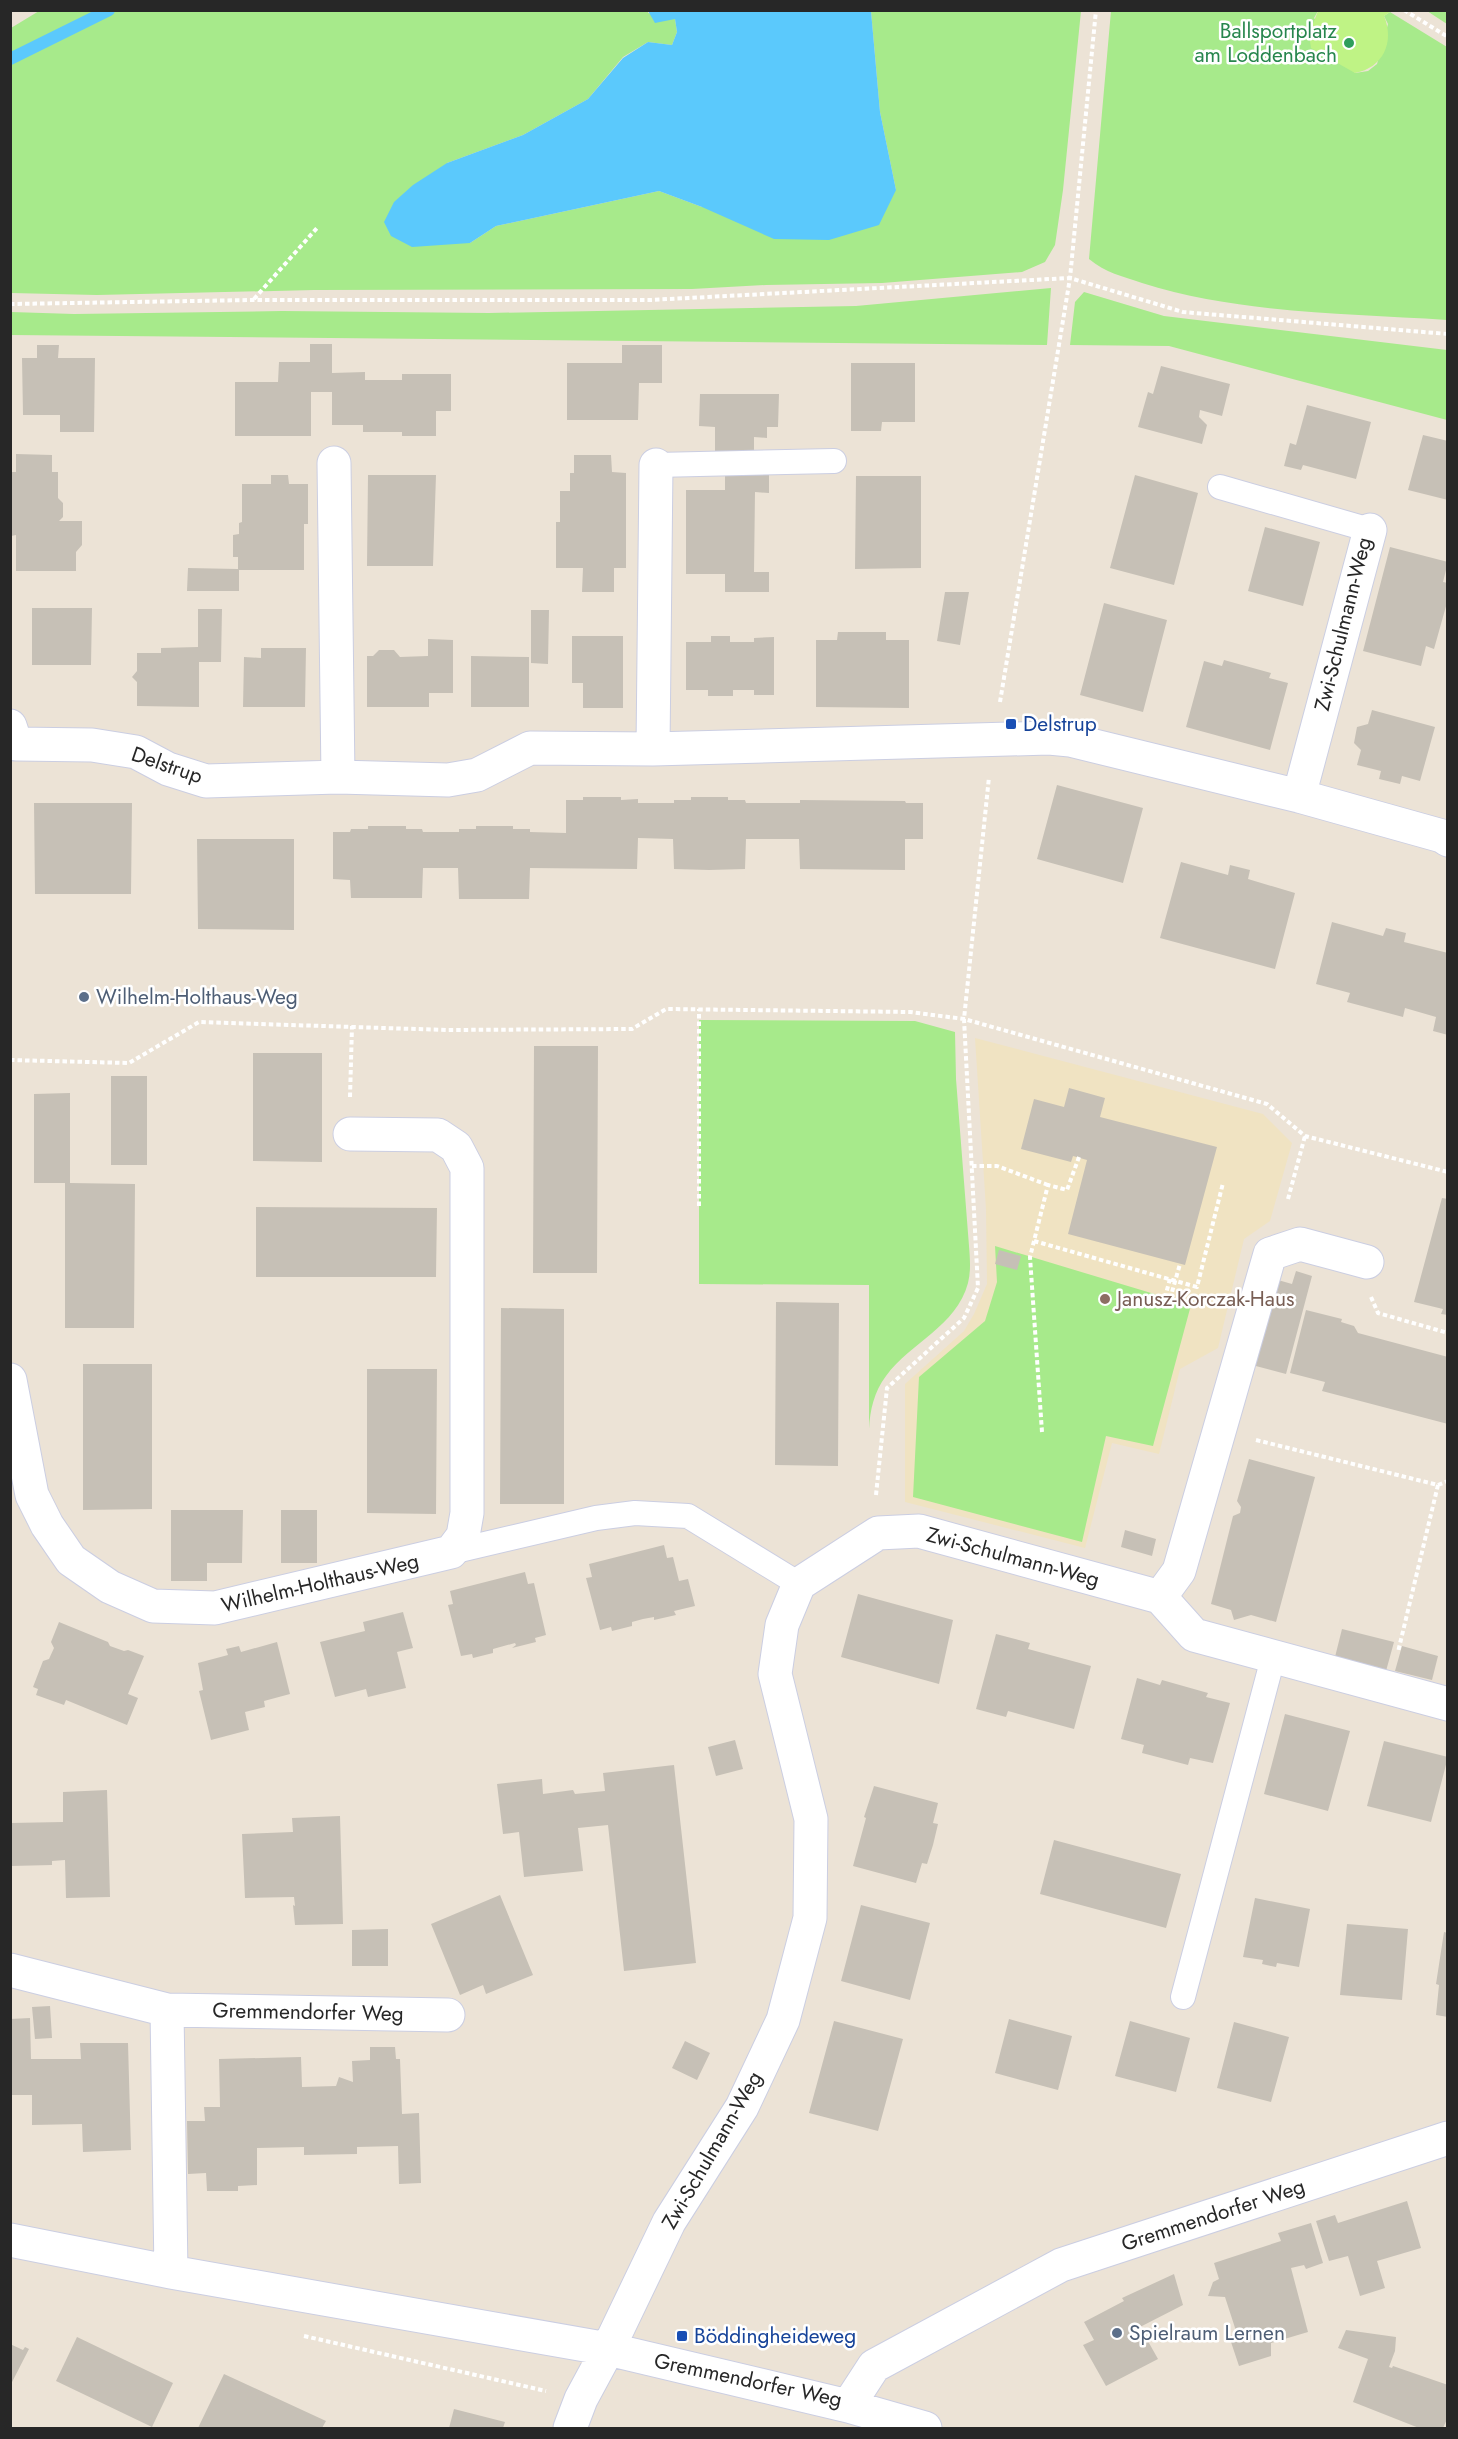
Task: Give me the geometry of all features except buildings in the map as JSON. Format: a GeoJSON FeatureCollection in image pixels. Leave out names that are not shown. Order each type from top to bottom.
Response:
{"type":"FeatureCollection","features":[{"type":"Feature","properties":{"kind":"street"},"geometry":{"type":"LineString","coordinates":[[334,463],[338,777]]}},
{"type":"Feature","properties":{"kind":"street"},"geometry":{"type":"LineString","coordinates":[[653,749],[656,465]]}},
{"type":"Feature","properties":{"kind":"street","name":"Zwi-Schulmann-Weg"},"geometry":{"type":"LineString","coordinates":[[1299,796],[1370,530]]}},
{"type":"Feature","properties":{"kind":"street"},"geometry":{"type":"LineString","coordinates":[[986,740],[1025,737],[1071,740],[1299,796],[1442,836],[1448,840]]}},
{"type":"Feature","properties":{"kind":"street","name":"Delstrup"},"geometry":{"type":"LineString","coordinates":[[12,741],[92,745],[136,752],[168,769],[206,781],[338,777],[448,780],[477,775],[530,748],[653,749],[986,740]]}},
{"type":"Feature","properties":{"kind":"street"},"geometry":{"type":"LineString","coordinates":[[350,1134],[438,1135],[456,1147],[467,1168],[467,1513],[463,1536],[451,1552]]}},
{"type":"Feature","properties":{"kind":"street"},"geometry":{"type":"LineString","coordinates":[[1367,1262],[1300,1244],[1270,1254],[1179,1571],[1160,1597],[1194,1635],[1448,1704]]}},
{"type":"Feature","properties":{"kind":"street","name":"Wilhelm-Holthaus-Weg"},"geometry":{"type":"LineString","coordinates":[[10,1380],[32,1495],[46,1526],[71,1560],[110,1587],[153,1606],[215,1608],[451,1552]]}},
{"type":"Feature","properties":{"kind":"street","name":"Zwi-Schulmann-Weg"},"geometry":{"type":"LineString","coordinates":[[878,1533],[920,1531],[1160,1597]]}},
{"type":"Feature","properties":{"kind":"street"},"geometry":{"type":"LineString","coordinates":[[800,1584],[878,1533]]}},
{"type":"Feature","properties":{"kind":"street","name":"Zwi-Schulmann-Weg"},"geometry":{"type":"LineString","coordinates":[[570,2428],[581,2399],[608,2349],[669,2222],[741,2107],[779,2030],[810,1918],[811,1818],[775,1674],[782,1625],[800,1584]]}},
{"type":"Feature","properties":{"kind":"street","name":"Gremmendorfer Weg"},"geometry":{"type":"LineString","coordinates":[[10,1970],[167,2010],[448,2015]]}},
{"type":"Feature","properties":{"kind":"street"},"geometry":{"type":"LineString","coordinates":[[167,2010],[171,2272]]}},
{"type":"Feature","properties":{"kind":"street","name":"Gremmendorfer Weg"},"geometry":{"type":"LineString","coordinates":[[10,2240],[171,2272],[608,2349],[848,2406],[874,2366],[1061,2265],[1448,2138]]}},
{"type":"Feature","properties":{"kind":"street"},"geometry":{"type":"LineString","coordinates":[[848,2406],[925,2428]]}},
{"type":"Feature","properties":{"kind":"lane"},"geometry":{"type":"LineString","coordinates":[[656,465],[834,461]]}},
{"type":"Feature","properties":{"kind":"lane","name":"Zwi-Schulmann-Weg"},"geometry":{"type":"LineString","coordinates":[[1220,487],[1370,530]]}},
{"type":"Feature","properties":{"kind":"lane","name":"Wilhelm-Holthaus-Weg"},"geometry":{"type":"LineString","coordinates":[[451,1552],[596,1518],[635,1513],[688,1516],[800,1584]]}},
{"type":"Feature","properties":{"kind":"lane"},"geometry":{"type":"LineString","coordinates":[[1183,1997],[1273,1658]]}},
{"type":"Feature","properties":{"kind":"path"},"geometry":{"type":"LineString","coordinates":[[878,1533],[876,1493],[887,1388],[964,1318],[978,1288],[964,1019],[986,740],[1070,278],[1096,10]]}},
{"type":"Feature","properties":{"kind":"path"},"geometry":{"type":"LineString","coordinates":[[1404,10],[1448,37]]}},
{"type":"Feature","properties":{"kind":"path"},"geometry":{"type":"LineString","coordinates":[[253,300],[317,228]]}},
{"type":"Feature","properties":{"kind":"path"},"geometry":{"type":"LineString","coordinates":[[10,304],[253,300],[650,300],[1070,278],[1183,312],[1448,334]]}},
{"type":"Feature","properties":{"kind":"path"},"geometry":{"type":"LineString","coordinates":[[10,1060],[129,1063],[199,1023],[446,1030],[632,1029],[666,1008],[910,1012],[964,1019],[1267,1104],[1305,1136],[1448,1172]]}},
{"type":"Feature","properties":{"kind":"path"},"geometry":{"type":"LineString","coordinates":[[699,1009],[699,1206]]}},
{"type":"Feature","properties":{"kind":"path"},"geometry":{"type":"LineString","coordinates":[[350,1134],[352,1026]]}},
{"type":"Feature","properties":{"kind":"path"},"geometry":{"type":"LineString","coordinates":[[1288,1199],[1305,1136]]}},
{"type":"Feature","properties":{"kind":"path"},"geometry":{"type":"LineString","coordinates":[[972,1166],[997,1166],[1067,1190],[1079,1157]]}},
{"type":"Feature","properties":{"kind":"path"},"geometry":{"type":"LineString","coordinates":[[1034,1241],[1197,1287],[1223,1183]]}},
{"type":"Feature","properties":{"kind":"path"},"geometry":{"type":"LineString","coordinates":[[1042,1432],[1030,1257],[1048,1185]]}},
{"type":"Feature","properties":{"kind":"path"},"geometry":{"type":"LineString","coordinates":[[1367,1262],[1364,1280],[1378,1313],[1448,1333]]}},
{"type":"Feature","properties":{"kind":"path"},"geometry":{"type":"LineString","coordinates":[[1170,1279],[1165,1297],[1170,1299],[1180,1264]]}},
{"type":"Feature","properties":{"kind":"path"},"geometry":{"type":"LineString","coordinates":[[1218,1431],[1438,1485],[1448,1481]]}},
{"type":"Feature","properties":{"kind":"path"},"geometry":{"type":"LineString","coordinates":[[1389,1688],[1438,1485]]}},
{"type":"Feature","properties":{"kind":"shaded area","name":"Janusz-Korczak-Haus"},"geometry":{"type":"Polygon","coordinates":[[[975,1038],[1263,1114],[1292,1143],[1270,1221],[1244,1239],[1218,1348],[1180,1369],[1159,1454],[1112,1443],[1085,1548],[905,1502],[905,1384],[964,1331],[987,1284],[986,1209],[975,1038]]]}},
{"type":"Feature","properties":{"kind":"green space"},"geometry":{"type":"Polygon","coordinates":[[[648,10],[648,13],[675,19],[677,32],[672,45],[648,42],[623,57],[588,99],[523,135],[447,163],[470,243],[496,226],[659,191],[702,207],[896,190],[880,112],[871,11],[1081,11],[1063,190],[1055,245],[1045,262],[1022,272],[882,283],[692,289],[314,290],[97,295],[11,293],[11,28],[39,11],[648,10]]]}},
{"type":"Feature","properties":{"kind":"green space","name":"Ballsportplatz am Loddenbach"},"geometry":{"type":"Polygon","coordinates":[[[1387,10],[1390,12],[1384,16],[1388,35],[1387,44],[1379,60],[1365,70],[1355,73],[1311,48],[1309,34],[1318,11],[1387,10]]]}},
{"type":"Feature","properties":{"kind":"green space"},"geometry":{"type":"Polygon","coordinates":[[[1111,11],[1318,11],[1314,18],[1355,73],[1368,71],[1377,64],[1388,24],[1384,16],[1390,12],[1447,47],[1447,320],[1293,311],[1217,301],[1142,283],[1108,271],[1089,259],[1111,11]]]}},
{"type":"Feature","properties":{"kind":"green space"},"geometry":{"type":"Polygon","coordinates":[[[1427,11],[1447,11],[1447,24],[1427,11]]]}},
{"type":"Feature","properties":{"kind":"green space"},"geometry":{"type":"Polygon","coordinates":[[[1051,288],[1047,345],[10,335],[11,312],[74,314],[282,311],[489,313],[856,306],[1051,288]]]}},
{"type":"Feature","properties":{"kind":"green space"},"geometry":{"type":"Polygon","coordinates":[[[1084,292],[1164,316],[1447,350],[1447,420],[1169,346],[1070,345],[1075,302],[1084,292]]]}},
{"type":"Feature","properties":{"kind":"green space"},"geometry":{"type":"Polygon","coordinates":[[[699,1020],[915,1021],[955,1032],[956,1079],[970,1256],[968,1283],[954,1311],[886,1376],[873,1401],[869,1429],[869,1285],[699,1284],[699,1020]]]}},
{"type":"Feature","properties":{"kind":"green space"},"geometry":{"type":"Polygon","coordinates":[[[995,1246],[1191,1305],[1153,1446],[1106,1436],[1082,1542],[913,1497],[919,1377],[985,1321],[997,1282],[995,1246]]]}},
{"type":"Feature","properties":{"kind":"water"},"geometry":{"type":"Polygon","coordinates":[[[648,11],[871,11],[880,112],[896,190],[879,225],[829,240],[774,239],[659,191],[496,226],[470,243],[412,247],[391,236],[384,222],[394,202],[413,185],[447,163],[523,135],[588,99],[623,58],[648,42],[672,45],[677,32],[675,19],[655,23],[648,11]]]}},
{"type":"Feature","properties":{"kind":"waterway"},"geometry":{"type":"LineString","coordinates":[[10,59],[109,10]]}},
{"type":"Feature","properties":{"kind":"place","name":"Ballsportplatz am Loddenbach"},"geometry":{"type":"Point","coordinates":[1349,43]}},
{"type":"Feature","properties":{"kind":"place","name":"Delstrup"},"geometry":{"type":"Point","coordinates":[1011,724]}},
{"type":"Feature","properties":{"kind":"place","name":"Wilhelm-Holthaus-Weg"},"geometry":{"type":"Point","coordinates":[84,997]}},
{"type":"Feature","properties":{"kind":"place","name":"Janusz-Korczak-Haus"},"geometry":{"type":"Point","coordinates":[1105,1299]}},
{"type":"Feature","properties":{"kind":"place","name":"Spielraum Lernen"},"geometry":{"type":"Point","coordinates":[1117,2333]}},
{"type":"Feature","properties":{"kind":"place","name":"Böddingheideweg"},"geometry":{"type":"Point","coordinates":[682,2336]}}]}
